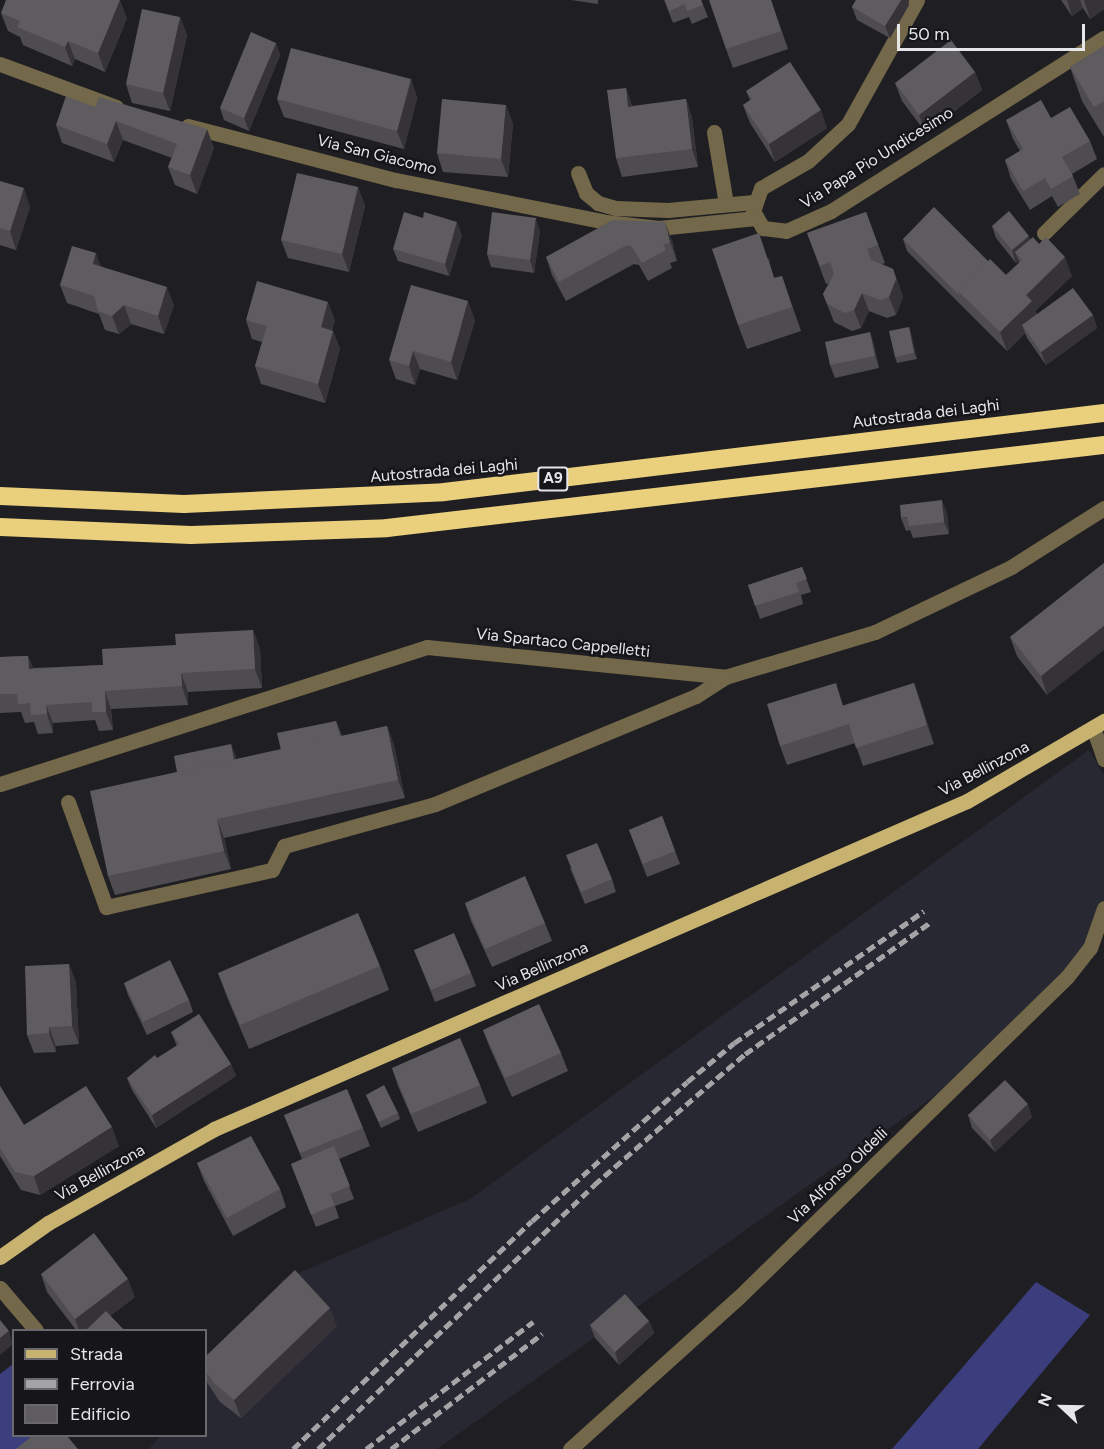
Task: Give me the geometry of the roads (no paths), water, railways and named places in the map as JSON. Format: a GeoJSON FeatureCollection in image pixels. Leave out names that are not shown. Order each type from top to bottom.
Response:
{"type":"FeatureCollection","features":[{"type":"Feature","properties":{"kind":"highway","name":"Autostrada dei Laghi"},"geometry":{"type":"LineString","coordinates":[[0,496],[184,504],[433,493],[1104,413]]}},
{"type":"Feature","properties":{"kind":"highway","name":"A9"},"geometry":{"type":"LineString","coordinates":[[0,527],[191,535],[387,528],[1104,445]]}},
{"type":"Feature","properties":{"kind":"main road","name":"Via Bellinzona"},"geometry":{"type":"LineString","coordinates":[[0,1257],[48,1223],[214,1129],[967,801],[1099,726]]}},
{"type":"Feature","properties":{"kind":"street","name":"Via Papa Pio Undicesimo"},"geometry":{"type":"LineString","coordinates":[[754,202],[766,183],[808,160],[848,124],[917,0]]}},
{"type":"Feature","properties":{"kind":"street","name":"Via Papa Pio Undicesimo"},"geometry":{"type":"LineString","coordinates":[[755,218],[764,228],[778,231],[809,223],[1104,38]]}},
{"type":"Feature","properties":{"kind":"street"},"geometry":{"type":"LineString","coordinates":[[0,63],[128,110]]}},
{"type":"Feature","properties":{"kind":"street","name":"Via San Giacomo"},"geometry":{"type":"LineString","coordinates":[[172,122],[396,180],[606,222],[659,228],[755,218]]}},
{"type":"Feature","properties":{"kind":"street"},"geometry":{"type":"LineString","coordinates":[[714,132],[726,204]]}},
{"type":"Feature","properties":{"kind":"street"},"geometry":{"type":"LineString","coordinates":[[578,173],[586,193],[598,203],[616,208],[668,210],[754,202],[755,218]]}},
{"type":"Feature","properties":{"kind":"street"},"geometry":{"type":"LineString","coordinates":[[1044,233],[1104,174]]}},
{"type":"Feature","properties":{"kind":"street","name":"Via Spartaco Cappelletti"},"geometry":{"type":"LineString","coordinates":[[0,784],[427,647],[725,677],[875,632],[1011,567],[1104,508]]}},
{"type":"Feature","properties":{"kind":"street"},"geometry":{"type":"LineString","coordinates":[[68,802],[106,907],[272,870],[284,846],[435,804],[696,696],[725,677]]}},
{"type":"Feature","properties":{"kind":"street"},"geometry":{"type":"LineString","coordinates":[[1099,726],[1104,759]]}},
{"type":"Feature","properties":{"kind":"street","name":"Via Alfonso Oldelli"},"geometry":{"type":"LineString","coordinates":[[570,1449],[739,1297],[1067,977],[1090,948],[1104,908]]}},
{"type":"Feature","properties":{"kind":"street"},"geometry":{"type":"LineString","coordinates":[[0,1288],[35,1329]]}},
{"type":"Feature","properties":{"kind":"railway"},"geometry":{"type":"LineString","coordinates":[[293,1449],[532,1221],[687,1082],[734,1043],[924,911]]}},
{"type":"Feature","properties":{"kind":"railway"},"geometry":{"type":"LineString","coordinates":[[318,1449],[594,1185],[696,1096],[745,1054],[931,922]]}},
{"type":"Feature","properties":{"kind":"railway"},"geometry":{"type":"LineString","coordinates":[[366,1449],[533,1322]]}},
{"type":"Feature","properties":{"kind":"railway"},"geometry":{"type":"LineString","coordinates":[[391,1449],[542,1334]]}}]}
